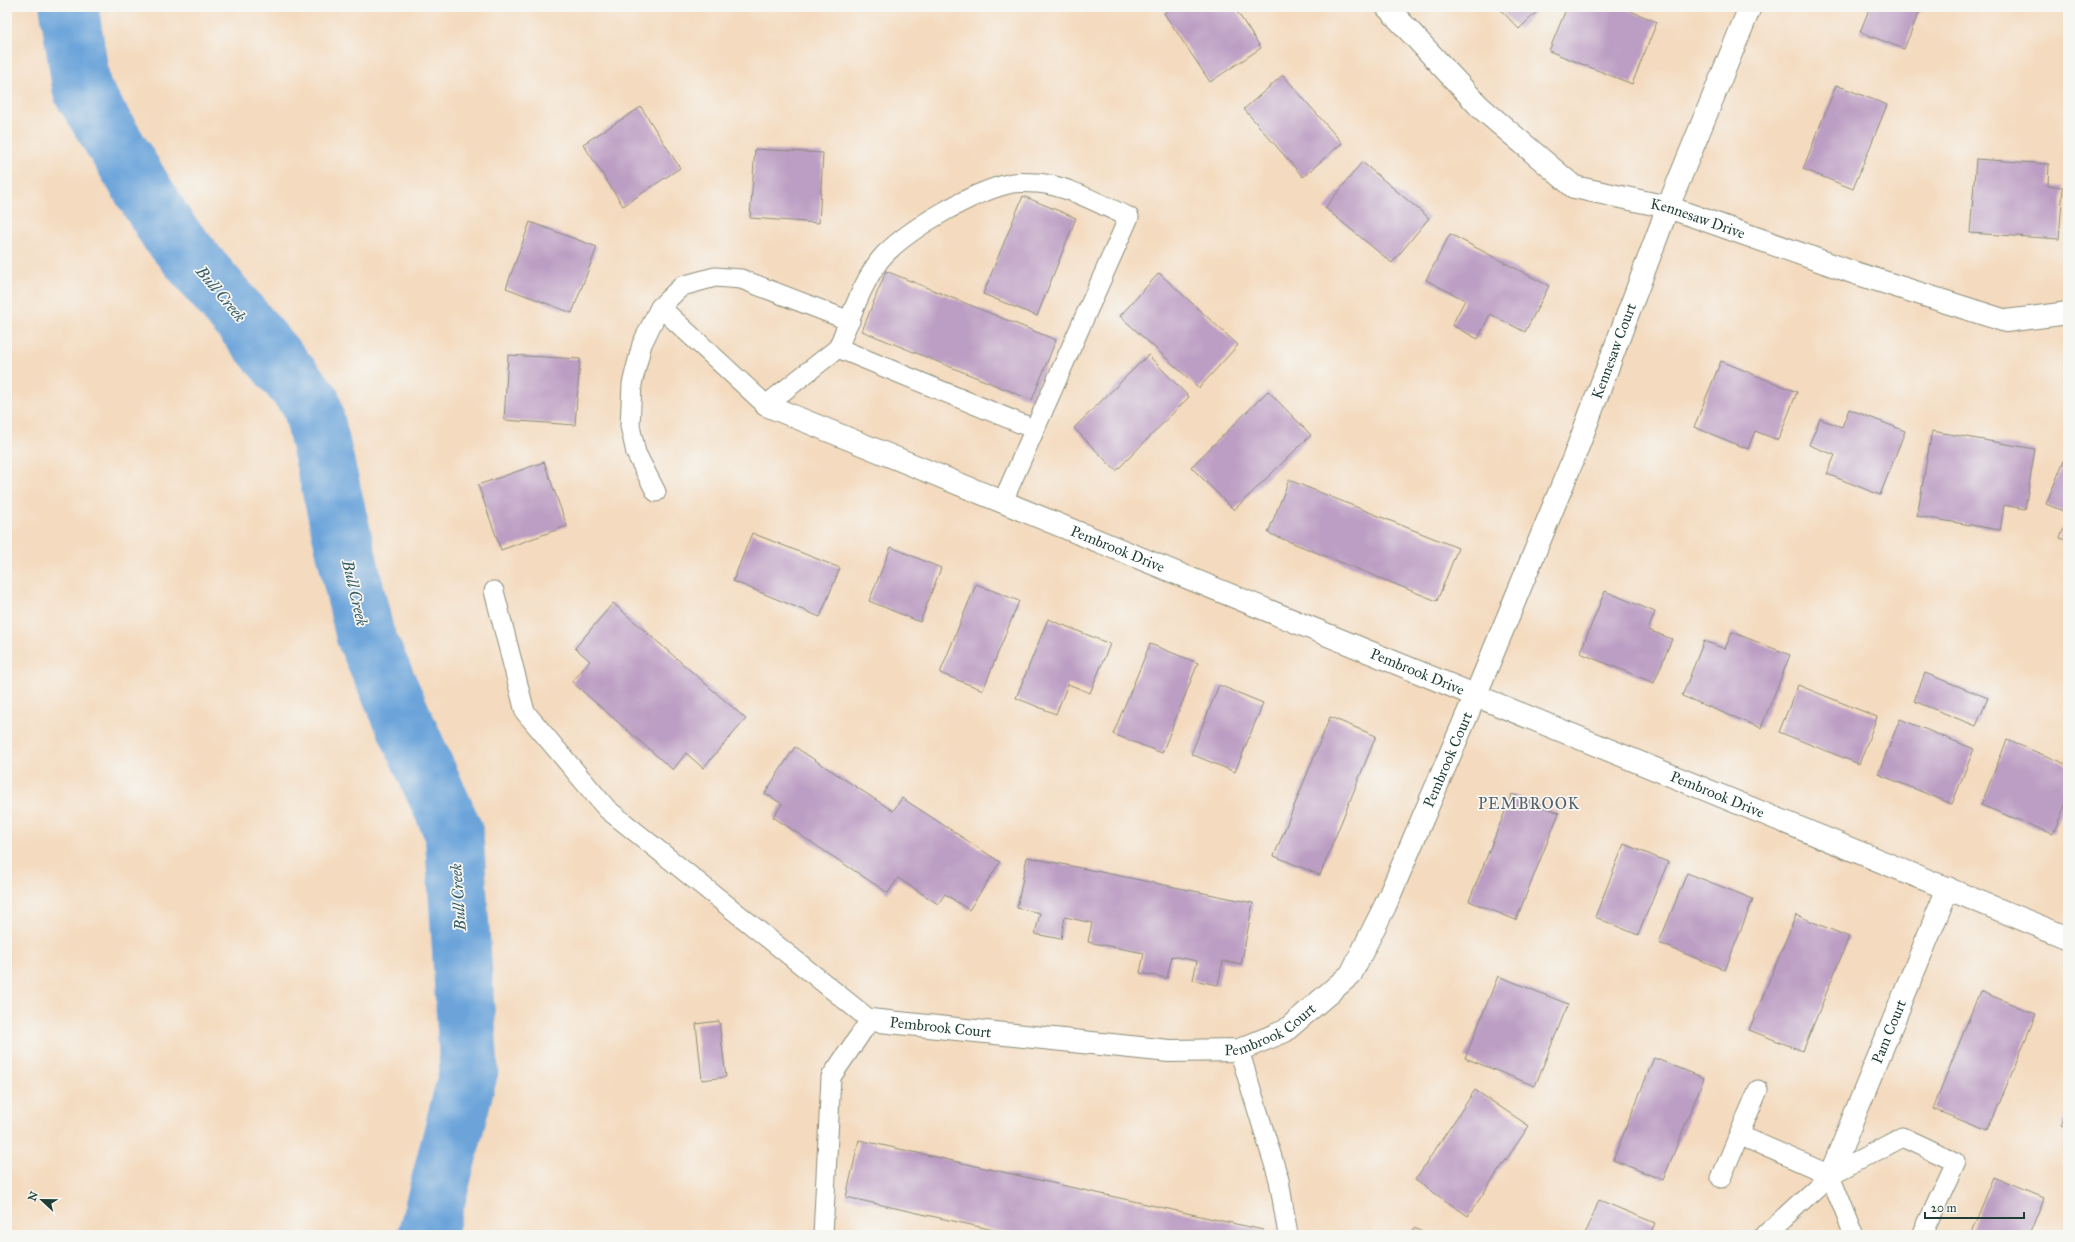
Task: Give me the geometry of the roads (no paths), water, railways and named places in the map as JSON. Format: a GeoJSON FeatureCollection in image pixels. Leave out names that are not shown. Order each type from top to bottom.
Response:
{"type":"FeatureCollection","features":[{"type":"Feature","properties":{"kind":"street","name":"Kennesaw Drive"},"geometry":{"type":"LineString","coordinates":[[1387,7],[1480,107],[1574,187],[1668,207],[1852,272],[2006,321],[2068,313]]}},
{"type":"Feature","properties":{"kind":"street","name":"Kennesaw Court"},"geometry":{"type":"LineString","coordinates":[[1476,694],[1574,457],[1668,207],[1750,7]]}},
{"type":"Feature","properties":{"kind":"street","name":"Pembrook Drive"},"geometry":{"type":"LineString","coordinates":[[766,405],[1476,694],[2068,938]]}},
{"type":"Feature","properties":{"kind":"street","name":"Pembrook Court"},"geometry":{"type":"LineString","coordinates":[[870,1020],[1169,1051],[1239,1050],[1286,1031],[1350,974],[1385,906],[1476,694]]}},
{"type":"Feature","properties":{"kind":"street","name":"Pam Court"},"geometry":{"type":"LineString","coordinates":[[1830,1175],[1948,888]]}},
{"type":"Feature","properties":{"kind":"lane"},"geometry":{"type":"LineString","coordinates":[[660,307],[766,405],[838,348],[870,276],[885,254],[921,226],[953,207],[1009,183],[1039,183],[1070,191],[1129,217],[1003,501]]}},
{"type":"Feature","properties":{"kind":"lane"},"geometry":{"type":"LineString","coordinates":[[656,492],[636,453],[630,426],[632,384],[642,344],[660,307],[682,286],[715,277],[741,279],[850,321]]}},
{"type":"Feature","properties":{"kind":"lane"},"geometry":{"type":"LineString","coordinates":[[838,348],[1034,430]]}},
{"type":"Feature","properties":{"kind":"lane"},"geometry":{"type":"LineString","coordinates":[[494,590],[525,712],[607,809],[870,1020],[830,1077],[823,1235]]}},
{"type":"Feature","properties":{"kind":"lane"},"geometry":{"type":"LineString","coordinates":[[1239,1050],[1279,1180],[1288,1235]]}},
{"type":"Feature","properties":{"kind":"lane"},"geometry":{"type":"LineString","coordinates":[[1721,1178],[1758,1090]]}},
{"type":"Feature","properties":{"kind":"lane"},"geometry":{"type":"LineString","coordinates":[[1739,1135],[1830,1175],[1854,1235]]}},
{"type":"Feature","properties":{"kind":"lane"},"geometry":{"type":"LineString","coordinates":[[1765,1235],[1830,1175],[1903,1137],[1956,1162],[1923,1233]]}},
{"type":"Feature","properties":{"kind":"waterway","name":"Bull Creek"},"geometry":{"type":"LineString","coordinates":[[69,7],[82,90],[168,231],[311,402],[365,635],[454,833],[469,1070],[427,1235]]}},
{"type":"Feature","properties":{"kind":"district","name":"PEMBROOK"},"geometry":{"type":"Point","coordinates":[1529,803]}}]}
